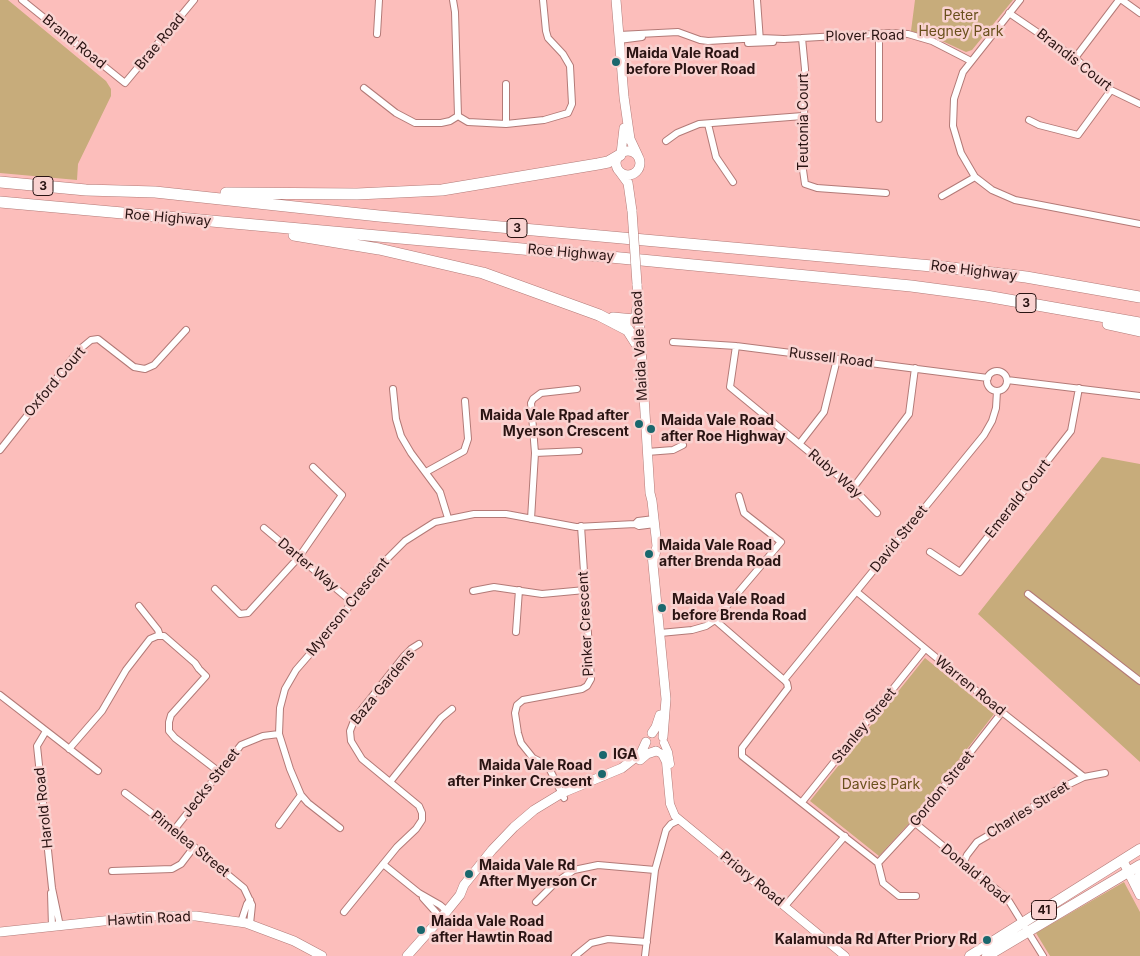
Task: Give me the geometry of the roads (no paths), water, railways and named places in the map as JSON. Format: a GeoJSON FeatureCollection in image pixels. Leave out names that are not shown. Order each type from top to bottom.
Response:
{"type":"FeatureCollection","features":[{"type":"Feature","properties":{"kind":"highway"},"geometry":{"type":"LineString","coordinates":[[155,192],[357,194],[442,190],[598,164],[608,162],[620,155]]}},
{"type":"Feature","properties":{"kind":"highway","name":"Roe Highway"},"geometry":{"type":"LineString","coordinates":[[0,182],[86,190],[155,192],[380,216],[943,267],[1026,277],[1140,297]]}},
{"type":"Feature","properties":{"kind":"highway","name":"Roe Highway"},"geometry":{"type":"LineString","coordinates":[[0,202],[911,286],[986,296],[1140,323]]}},
{"type":"Feature","properties":{"kind":"highway"},"geometry":{"type":"LineString","coordinates":[[238,224],[310,239],[379,249],[483,273],[599,315],[628,330],[640,349]]}},
{"type":"Feature","properties":{"kind":"highway"},"geometry":{"type":"LineString","coordinates":[[1026,277],[1140,292]]}},
{"type":"Feature","properties":{"kind":"highway"},"geometry":{"type":"LineString","coordinates":[[911,286],[1066,314],[1140,331]]}},
{"type":"Feature","properties":{"kind":"highway"},"geometry":{"type":"LineString","coordinates":[[599,315],[632,321],[636,318],[638,306]]}},
{"type":"Feature","properties":{"kind":"main road"},"geometry":{"type":"LineString","coordinates":[[616,0],[624,97],[630,139],[640,160],[639,168],[630,175],[620,171],[617,164],[624,133],[624,97]]}},
{"type":"Feature","properties":{"kind":"main road"},"geometry":{"type":"LineString","coordinates":[[620,155],[631,152],[638,156]]}},
{"type":"Feature","properties":{"kind":"main road","name":"Maida Vale Road"},"geometry":{"type":"LineString","coordinates":[[639,168],[633,182],[632,211],[652,522],[657,550],[654,559],[666,700],[664,740]]}},
{"type":"Feature","properties":{"kind":"main road","name":"Maida Vale Road"},"geometry":{"type":"LineString","coordinates":[[620,171],[628,183],[632,199]]}},
{"type":"Feature","properties":{"kind":"main road","name":"Maida Vale Road"},"geometry":{"type":"LineString","coordinates":[[652,733],[657,724],[661,707],[662,657]]}},
{"type":"Feature","properties":{"kind":"main road"},"geometry":{"type":"LineString","coordinates":[[407,956],[442,912],[460,895],[464,885],[504,836],[534,810],[564,795],[622,768],[641,753],[647,738],[652,733],[657,733],[664,740],[662,748],[647,754],[621,775],[564,795]]}},
{"type":"Feature","properties":{"kind":"main road"},"geometry":{"type":"LineString","coordinates":[[646,742],[650,749],[656,751]]}},
{"type":"Feature","properties":{"kind":"main road","name":"41"},"geometry":{"type":"LineString","coordinates":[[990,955],[1026,927],[1140,849]]}},
{"type":"Feature","properties":{"kind":"main road"},"geometry":{"type":"LineString","coordinates":[[1120,862],[1135,890],[1139,892]]}},
{"type":"Feature","properties":{"kind":"main road","name":"41"},"geometry":{"type":"LineString","coordinates":[[970,956],[1140,865]]}},
{"type":"Feature","properties":{"kind":"main road"},"geometry":{"type":"LineString","coordinates":[[1139,892],[1140,875]]}},
{"type":"Feature","properties":{"kind":"main road","name":"Hawtin Road"},"geometry":{"type":"LineString","coordinates":[[0,932],[150,916],[196,916],[245,923],[294,941],[322,956]]}},
{"type":"Feature","properties":{"kind":"street","name":"Brand Road"},"geometry":{"type":"LineString","coordinates":[[22,0],[125,83]]}},
{"type":"Feature","properties":{"kind":"street","name":"Brae Road"},"geometry":{"type":"LineString","coordinates":[[125,83],[194,0]]}},
{"type":"Feature","properties":{"kind":"street"},"geometry":{"type":"LineString","coordinates":[[377,34],[379,0]]}},
{"type":"Feature","properties":{"kind":"street"},"geometry":{"type":"LineString","coordinates":[[453,0],[458,116]]}},
{"type":"Feature","properties":{"kind":"street"},"geometry":{"type":"LineString","coordinates":[[458,116],[468,122],[506,124],[544,120],[568,113],[573,98],[570,66],[563,54],[548,38],[543,0]]}},
{"type":"Feature","properties":{"kind":"street"},"geometry":{"type":"LineString","coordinates":[[756,0],[760,40]]}},
{"type":"Feature","properties":{"kind":"street"},"geometry":{"type":"LineString","coordinates":[[1020,0],[963,72],[954,99],[953,126],[960,154],[975,177],[992,190],[1015,200],[1140,224]]}},
{"type":"Feature","properties":{"kind":"street"},"geometry":{"type":"LineString","coordinates":[[1075,58],[1121,0],[1140,13]]}},
{"type":"Feature","properties":{"kind":"street","name":"Brandis Court"},"geometry":{"type":"LineString","coordinates":[[1009,13],[1075,58],[1111,90],[1140,104]]}},
{"type":"Feature","properties":{"kind":"street"},"geometry":{"type":"LineString","coordinates":[[879,33],[879,119]]}},
{"type":"Feature","properties":{"kind":"street","name":"Plover Road"},"geometry":{"type":"LineString","coordinates":[[619,37],[680,36],[707,45],[879,33],[908,34],[932,41],[970,61]]}},
{"type":"Feature","properties":{"kind":"street","name":"Teutonia Court"},"geometry":{"type":"LineString","coordinates":[[802,38],[805,69],[803,116],[803,170],[805,184],[818,188],[886,193]]}},
{"type":"Feature","properties":{"kind":"street"},"geometry":{"type":"LineString","coordinates":[[506,84],[506,124]]}},
{"type":"Feature","properties":{"kind":"street"},"geometry":{"type":"LineString","coordinates":[[364,88],[396,113],[415,123],[441,123],[450,121],[458,116]]}},
{"type":"Feature","properties":{"kind":"street"},"geometry":{"type":"LineString","coordinates":[[1029,120],[1078,134],[1111,90]]}},
{"type":"Feature","properties":{"kind":"street"},"geometry":{"type":"LineString","coordinates":[[666,141],[690,126],[699,124],[803,116]]}},
{"type":"Feature","properties":{"kind":"street"},"geometry":{"type":"LineString","coordinates":[[708,124],[716,157],[733,182]]}},
{"type":"Feature","properties":{"kind":"street"},"geometry":{"type":"LineString","coordinates":[[942,196],[975,177]]}},
{"type":"Feature","properties":{"kind":"street","name":"Oxford Court"},"geometry":{"type":"LineString","coordinates":[[0,450],[80,350],[91,340],[98,339],[134,367],[145,369],[154,365],[186,330]]}},
{"type":"Feature","properties":{"kind":"street","name":"Russell Road"},"geometry":{"type":"LineString","coordinates":[[673,342],[736,346],[988,378]]}},
{"type":"Feature","properties":{"kind":"street","name":"Ruby Way"},"geometry":{"type":"LineString","coordinates":[[736,346],[730,387],[853,488],[878,513]]}},
{"type":"Feature","properties":{"kind":"street"},"geometry":{"type":"LineString","coordinates":[[800,443],[824,412],[837,359]]}},
{"type":"Feature","properties":{"kind":"street"},"geometry":{"type":"LineString","coordinates":[[853,488],[909,414],[915,368]]}},
{"type":"Feature","properties":{"kind":"street"},"geometry":{"type":"LineString","coordinates":[[999,371],[1004,374],[1007,380],[1003,389],[996,390],[989,386],[988,378],[992,372],[999,371]]}},
{"type":"Feature","properties":{"kind":"street"},"geometry":{"type":"LineString","coordinates":[[1007,380],[1140,396]]}},
{"type":"Feature","properties":{"kind":"street"},"geometry":{"type":"LineString","coordinates":[[393,388],[396,419],[401,436],[442,498],[448,518]]}},
{"type":"Feature","properties":{"kind":"street","name":"Emerald Court"},"geometry":{"type":"LineString","coordinates":[[930,552],[960,572],[1071,431],[1079,388]]}},
{"type":"Feature","properties":{"kind":"street"},"geometry":{"type":"LineString","coordinates":[[531,519],[535,453],[530,408],[533,398],[541,393],[577,389]]}},
{"type":"Feature","properties":{"kind":"street","name":"David Street"},"geometry":{"type":"LineString","coordinates":[[784,680],[984,435],[992,421],[996,408],[996,390]]}},
{"type":"Feature","properties":{"kind":"street"},"geometry":{"type":"LineString","coordinates":[[426,472],[462,453],[467,445],[466,401]]}},
{"type":"Feature","properties":{"kind":"street"},"geometry":{"type":"LineString","coordinates":[[647,452],[673,450],[683,445]]}},
{"type":"Feature","properties":{"kind":"street"},"geometry":{"type":"LineString","coordinates":[[535,453],[579,451]]}},
{"type":"Feature","properties":{"kind":"street"},"geometry":{"type":"LineString","coordinates":[[215,589],[240,614],[248,613],[299,557],[342,495],[313,467]]}},
{"type":"Feature","properties":{"kind":"street"},"geometry":{"type":"LineString","coordinates":[[660,633],[692,630],[706,626],[715,620],[781,542],[744,512],[739,496]]}},
{"type":"Feature","properties":{"kind":"street","name":"Myerson Crescent"},"geometry":{"type":"LineString","coordinates":[[340,828],[301,795],[290,769],[280,734],[280,708],[285,689],[296,670],[335,625],[377,569],[405,541],[435,522],[448,518],[485,513],[506,514],[581,526],[634,524],[639,526],[652,522]]}},
{"type":"Feature","properties":{"kind":"street","name":"Pinker Crescent"},"geometry":{"type":"LineString","coordinates":[[564,795],[550,768],[533,758],[521,742],[515,713],[517,705],[523,700],[582,689],[590,682],[581,526]]}},
{"type":"Feature","properties":{"kind":"street","name":"Darter Way"},"geometry":{"type":"LineString","coordinates":[[264,528],[352,602]]}},
{"type":"Feature","properties":{"kind":"street"},"geometry":{"type":"LineString","coordinates":[[473,591],[494,587],[542,594],[585,590]]}},
{"type":"Feature","properties":{"kind":"street"},"geometry":{"type":"LineString","coordinates":[[516,632],[519,590]]}},
{"type":"Feature","properties":{"kind":"street","name":"Warren Road"},"geometry":{"type":"LineString","coordinates":[[856,592],[1084,777]]}},
{"type":"Feature","properties":{"kind":"street"},"geometry":{"type":"LineString","coordinates":[[1028,594],[1140,680]]}},
{"type":"Feature","properties":{"kind":"street"},"geometry":{"type":"LineString","coordinates":[[139,606],[158,630],[160,636]]}},
{"type":"Feature","properties":{"kind":"street"},"geometry":{"type":"LineString","coordinates":[[715,620],[784,680],[788,688],[742,748],[742,756],[878,863],[883,883],[899,896],[916,896]]}},
{"type":"Feature","properties":{"kind":"street"},"geometry":{"type":"LineString","coordinates":[[69,749],[102,711],[132,662],[150,639],[164,636],[195,662],[206,676],[171,714],[169,722],[170,731],[175,738],[218,771]]}},
{"type":"Feature","properties":{"kind":"street","name":"Baza Gardens"},"geometry":{"type":"LineString","coordinates":[[344,912],[400,844],[416,829],[422,818],[419,806],[362,759],[352,741],[351,726],[355,718],[404,656],[419,644]]}},
{"type":"Feature","properties":{"kind":"street","name":"Stanley Street"},"geometry":{"type":"LineString","coordinates":[[802,802],[926,649]]}},
{"type":"Feature","properties":{"kind":"street"},"geometry":{"type":"LineString","coordinates":[[0,695],[98,771]]}},
{"type":"Feature","properties":{"kind":"street"},"geometry":{"type":"LineString","coordinates":[[390,782],[440,718],[452,709]]}},
{"type":"Feature","properties":{"kind":"street","name":"Gordon Street"},"geometry":{"type":"LineString","coordinates":[[878,863],[915,823],[1002,712]]}},
{"type":"Feature","properties":{"kind":"street","name":"Harold Road"},"geometry":{"type":"LineString","coordinates":[[46,731],[37,746],[52,888],[50,891],[56,926]]}},
{"type":"Feature","properties":{"kind":"street","name":"Jecks Street"},"geometry":{"type":"LineString","coordinates":[[174,830],[218,771],[241,745],[264,736],[280,734]]}},
{"type":"Feature","properties":{"kind":"street","name":"Priory Road"},"geometry":{"type":"LineString","coordinates":[[664,740],[670,764],[669,796]]}},
{"type":"Feature","properties":{"kind":"street","name":"Priory Road"},"geometry":{"type":"LineString","coordinates":[[656,751],[662,754],[666,762],[671,810],[679,820],[845,956]]}},
{"type":"Feature","properties":{"kind":"street","name":"Charles Street"},"geometry":{"type":"LineString","coordinates":[[963,864],[977,842],[1013,821],[1055,791],[1084,777],[1106,773]]}},
{"type":"Feature","properties":{"kind":"street","name":"Pimelea Street"},"geometry":{"type":"LineString","coordinates":[[125,793],[174,830],[244,888],[250,900],[247,904],[245,923]]}},
{"type":"Feature","properties":{"kind":"street"},"geometry":{"type":"LineString","coordinates":[[279,825],[301,795]]}},
{"type":"Feature","properties":{"kind":"street"},"geometry":{"type":"LineString","coordinates":[[645,956],[655,870],[666,830],[671,824],[679,820]]}},
{"type":"Feature","properties":{"kind":"street","name":"Donald Road"},"geometry":{"type":"LineString","coordinates":[[915,823],[1007,898],[1043,956]]}},
{"type":"Feature","properties":{"kind":"street"},"geometry":{"type":"LineString","coordinates":[[785,906],[845,836]]}},
{"type":"Feature","properties":{"kind":"street"},"geometry":{"type":"LineString","coordinates":[[112,871],[172,869],[181,864],[194,847]]}},
{"type":"Feature","properties":{"kind":"street"},"geometry":{"type":"LineString","coordinates":[[383,864],[442,912]]}},
{"type":"Feature","properties":{"kind":"street"},"geometry":{"type":"LineString","coordinates":[[536,902],[555,883],[574,870],[598,865],[655,870]]}},
{"type":"Feature","properties":{"kind":"street"},"geometry":{"type":"LineString","coordinates":[[575,956],[591,943],[608,939],[647,942]]}},
{"type":"Feature","properties":{"kind":"place","name":"Maida Vale Road before Plover Road"},"geometry":{"type":"Point","coordinates":[616,62]}},
{"type":"Feature","properties":{"kind":"place","name":"Maida Vale Rpad after Myerson Crescent"},"geometry":{"type":"Point","coordinates":[639,424]}},
{"type":"Feature","properties":{"kind":"place","name":"Maida Vale Road after Roe Highway"},"geometry":{"type":"Point","coordinates":[651,429]}},
{"type":"Feature","properties":{"kind":"place","name":"Maida Vale Road after Brenda Road"},"geometry":{"type":"Point","coordinates":[649,554]}},
{"type":"Feature","properties":{"kind":"place","name":"Maida Vale Road before Brenda Road"},"geometry":{"type":"Point","coordinates":[662,608]}},
{"type":"Feature","properties":{"kind":"place","name":"IGA"},"geometry":{"type":"Point","coordinates":[603,755]}},
{"type":"Feature","properties":{"kind":"place","name":"Maida Vale Road after Pinker Crescent"},"geometry":{"type":"Point","coordinates":[602,774]}},
{"type":"Feature","properties":{"kind":"place","name":"Maida Vale Rd After Myerson Cr"},"geometry":{"type":"Point","coordinates":[469,874]}},
{"type":"Feature","properties":{"kind":"place","name":"Maida Vale Road after Hawtin Road"},"geometry":{"type":"Point","coordinates":[421,930]}},
{"type":"Feature","properties":{"kind":"place","name":"Kalamunda Rd After Priory Rd"},"geometry":{"type":"Point","coordinates":[987,940]}},
{"type":"Feature","properties":{"kind":"park label","name":"Peter Hegney Park"},"geometry":{"type":"Point","coordinates":[961,24]}},
{"type":"Feature","properties":{"kind":"park label","name":"Davies Park"},"geometry":{"type":"Point","coordinates":[881,785]}}]}
